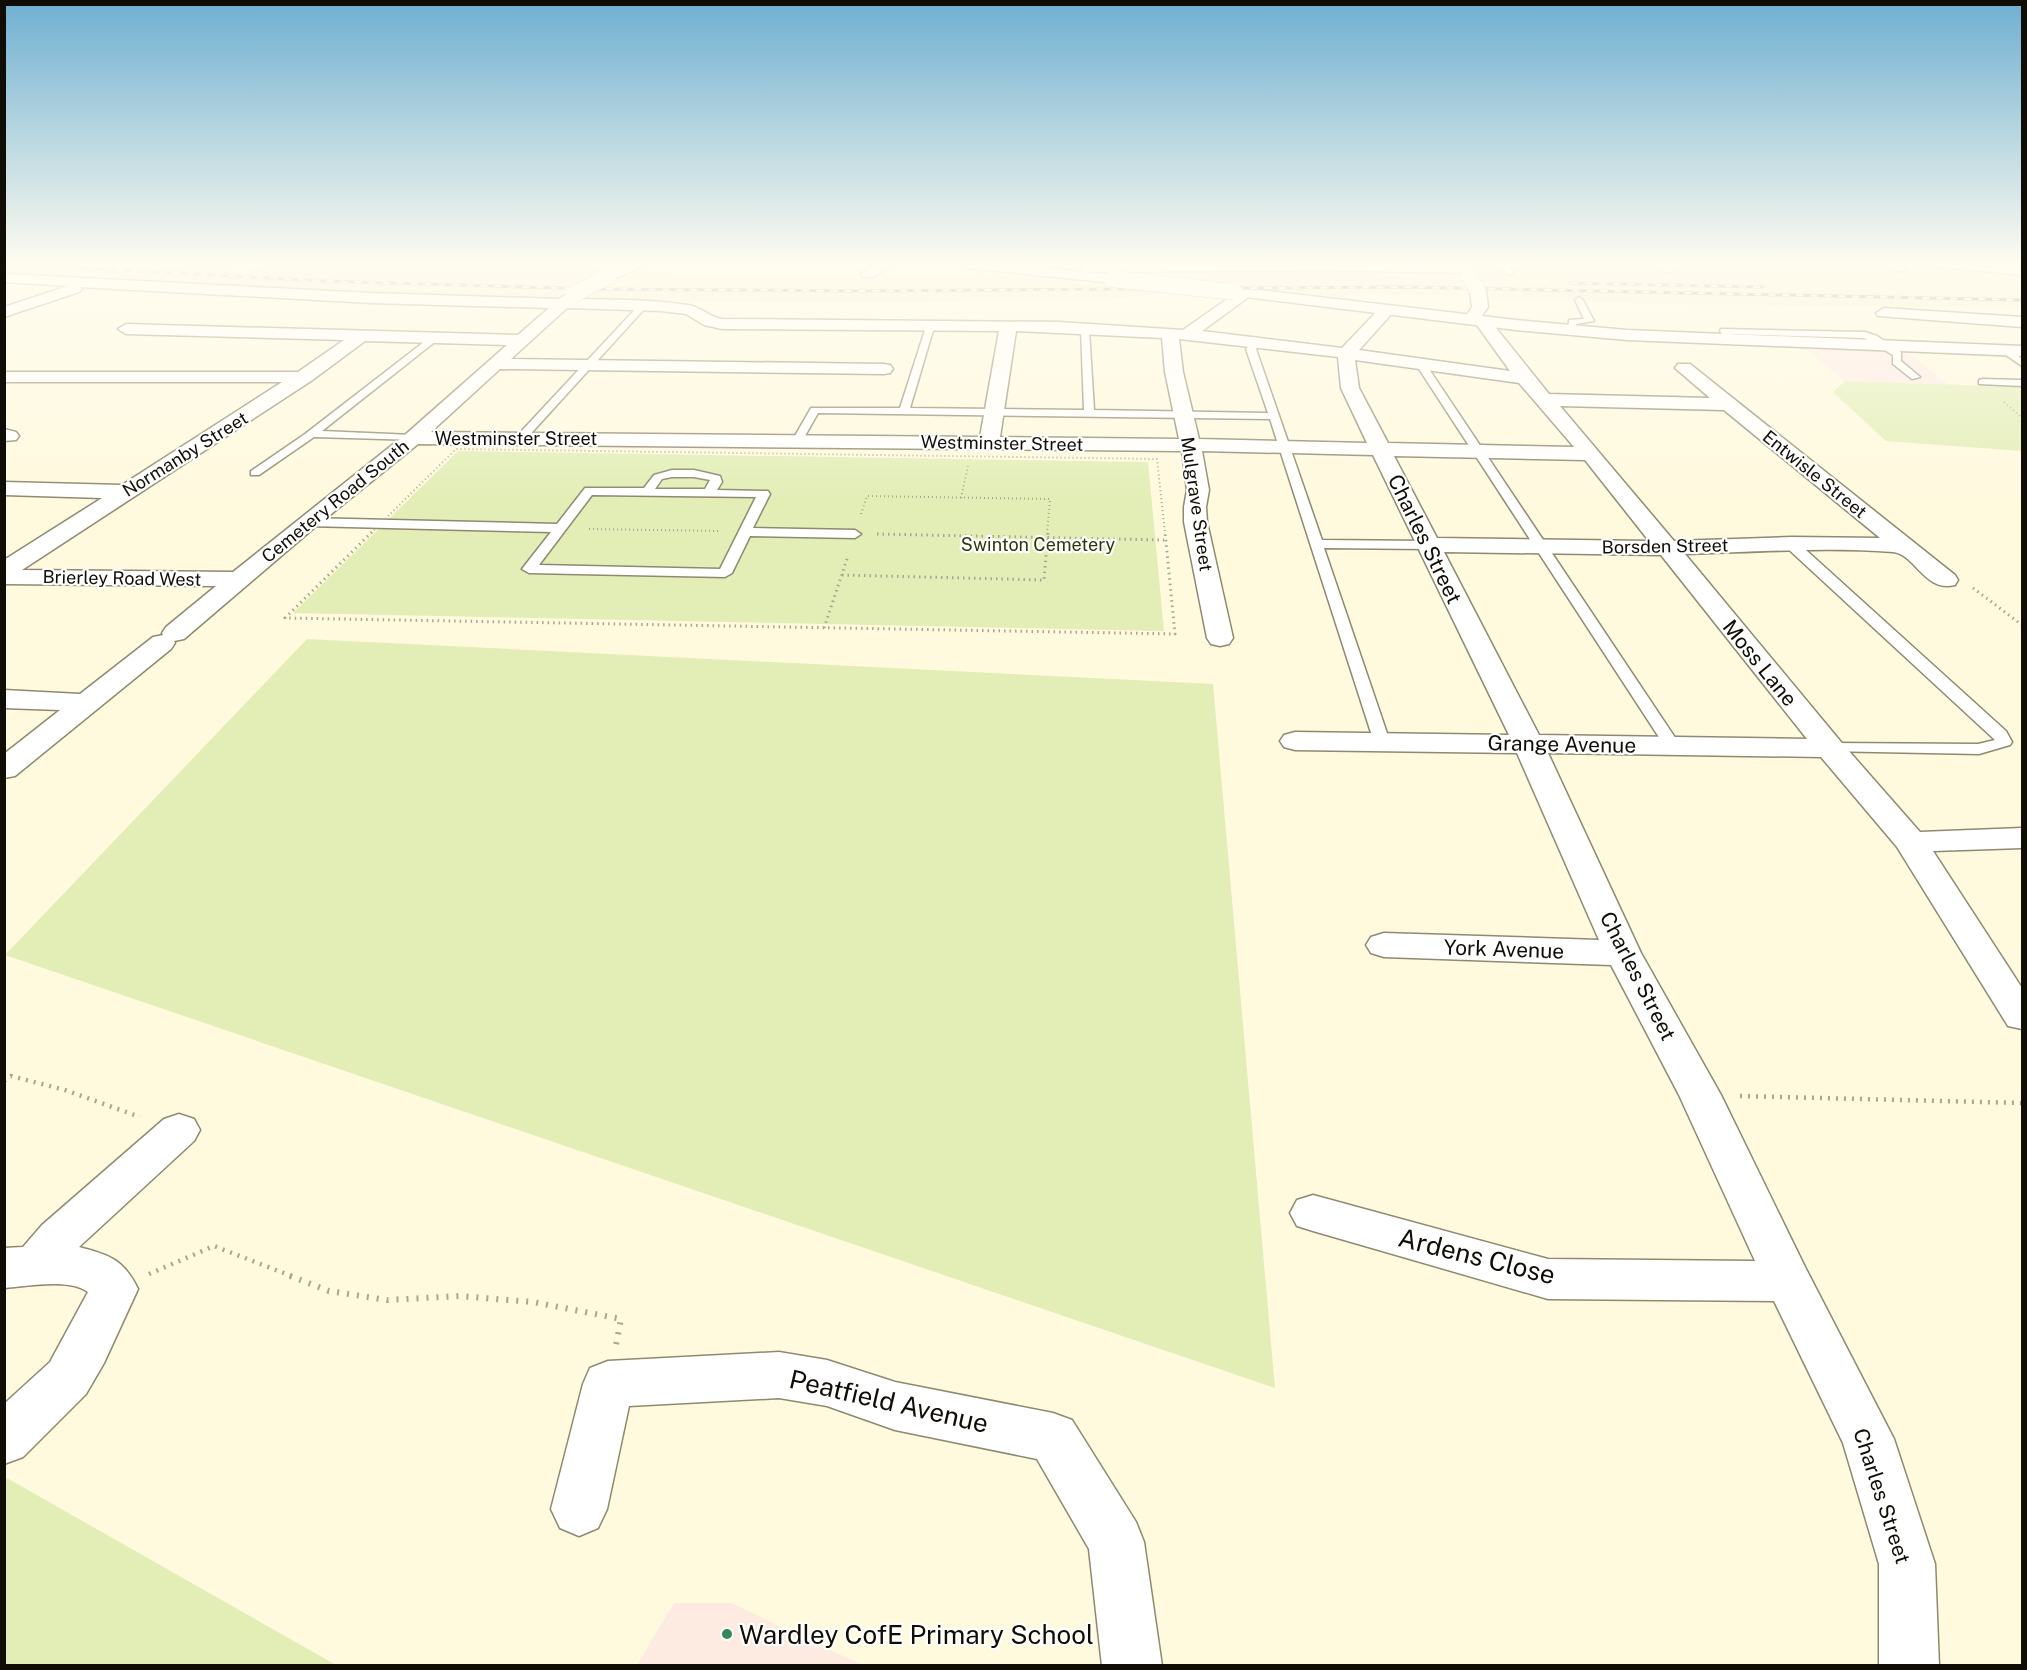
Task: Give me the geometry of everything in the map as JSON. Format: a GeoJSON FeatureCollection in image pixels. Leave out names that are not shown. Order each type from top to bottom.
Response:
{"type":"FeatureCollection","features":[{"type":"Feature","properties":{"kind":"street","name":"Normanby Street"},"geometry":{"type":"LineString","coordinates":[[4,570],[123,492],[227,429],[353,342]]}},
{"type":"Feature","properties":{"kind":"street","name":"Cemetery Road South"},"geometry":{"type":"LineString","coordinates":[[4,769],[413,438],[519,342]]}},
{"type":"Feature","properties":{"kind":"street"},"geometry":{"type":"LineString","coordinates":[[989,443],[1006,342]]}},
{"type":"Feature","properties":{"kind":"street","name":"Mulgrave Street"},"geometry":{"type":"LineString","coordinates":[[1174,342],[1170,350],[1199,490],[1194,508],[1196,524],[1219,633],[1246,629]]}},
{"type":"Feature","properties":{"kind":"street"},"geometry":{"type":"LineString","coordinates":[[1245,342],[1346,353],[1525,378]]}},
{"type":"Feature","properties":{"kind":"street"},"geometry":{"type":"LineString","coordinates":[[1346,353],[1357,342]]}},
{"type":"Feature","properties":{"kind":"street","name":"Moss Lane"},"geometry":{"type":"LineString","coordinates":[[1494,342],[1591,454],[1665,548],[1911,842],[2022,1016]]}},
{"type":"Feature","properties":{"kind":"street"},"geometry":{"type":"LineString","coordinates":[[1805,342],[2022,351]]}},
{"type":"Feature","properties":{"kind":"street","name":"Charles Street"},"geometry":{"type":"LineString","coordinates":[[1346,353],[1350,388],[1528,743],[1623,953],[1700,1095],[1788,1281],[1868,1439],[1907,1564],[1909,1665]]}},
{"type":"Feature","properties":{"kind":"street"},"geometry":{"type":"LineString","coordinates":[[494,364],[884,369]]}},
{"type":"Feature","properties":{"kind":"street","name":"Entwisle Street"},"geometry":{"type":"LineString","coordinates":[[1684,368],[1946,580]]}},
{"type":"Feature","properties":{"kind":"street"},"geometry":{"type":"LineString","coordinates":[[4,377],[305,377]]}},
{"type":"Feature","properties":{"kind":"street"},"geometry":{"type":"LineString","coordinates":[[1544,400],[1727,404]]}},
{"type":"Feature","properties":{"kind":"street","name":"Westminster Street"},"geometry":{"type":"LineString","coordinates":[[413,438],[1191,445],[1591,454]]}},
{"type":"Feature","properties":{"kind":"street"},"geometry":{"type":"LineString","coordinates":[[4,488],[123,492]]}},
{"type":"Feature","properties":{"kind":"street","name":"Borsden Street"},"geometry":{"type":"LineString","coordinates":[[1428,545],[1665,548],[1791,544],[1902,545]]}},
{"type":"Feature","properties":{"kind":"street","name":"Brierley Road West"},"geometry":{"type":"LineString","coordinates":[[4,577],[239,579]]}},
{"type":"Feature","properties":{"kind":"street"},"geometry":{"type":"LineString","coordinates":[[4,699],[87,703]]}},
{"type":"Feature","properties":{"kind":"street","name":"Grange Avenue"},"geometry":{"type":"LineString","coordinates":[[1295,741],[1830,748]]}},
{"type":"Feature","properties":{"kind":"street"},"geometry":{"type":"LineString","coordinates":[[1911,842],[2022,838]]}},
{"type":"Feature","properties":{"kind":"street","name":"York Avenue"},"geometry":{"type":"LineString","coordinates":[[1384,945],[1623,953]]}},
{"type":"Feature","properties":{"kind":"street"},"geometry":{"type":"LineString","coordinates":[[20,1267],[58,1238],[178,1130]]}},
{"type":"Feature","properties":{"kind":"street","name":"Ardens Close"},"geometry":{"type":"LineString","coordinates":[[1313,1213],[1548,1279],[1788,1281]]}},
{"type":"Feature","properties":{"kind":"street"},"geometry":{"type":"LineString","coordinates":[[4,1439],[68,1378],[114,1289],[105,1276],[91,1270],[62,1266],[20,1267]]}},
{"type":"Feature","properties":{"kind":"street","name":"Peatfield Avenue"},"geometry":{"type":"LineString","coordinates":[[608,1384],[779,1375],[827,1383],[895,1406],[1053,1438],[1116,1542],[1132,1665]]}},
{"type":"Feature","properties":{"kind":"street"},"geometry":{"type":"LineString","coordinates":[[579,1509],[608,1384]]}},
{"type":"Feature","properties":{"kind":"lane"},"geometry":{"type":"LineString","coordinates":[[255,474],[311,434],[429,342]]}},
{"type":"Feature","properties":{"kind":"lane"},"geometry":{"type":"LineString","coordinates":[[521,438],[610,342]]}},
{"type":"Feature","properties":{"kind":"lane"},"geometry":{"type":"LineString","coordinates":[[904,411],[925,342]]}},
{"type":"Feature","properties":{"kind":"lane"},"geometry":{"type":"LineString","coordinates":[[1086,342],[1089,413]]}},
{"type":"Feature","properties":{"kind":"lane"},"geometry":{"type":"LineString","coordinates":[[1254,343],[1251,349],[1382,742]]}},
{"type":"Feature","properties":{"kind":"lane"},"geometry":{"type":"LineString","coordinates":[[1885,344],[1898,354],[1896,362],[1915,377]]}},
{"type":"Feature","properties":{"kind":"lane"},"geometry":{"type":"LineString","coordinates":[[2003,349],[2022,363]]}},
{"type":"Feature","properties":{"kind":"lane"},"geometry":{"type":"LineString","coordinates":[[1426,364],[1424,369],[1672,745]]}},
{"type":"Feature","properties":{"kind":"lane"},"geometry":{"type":"LineString","coordinates":[[1983,382],[2022,384]]}},
{"type":"Feature","properties":{"kind":"lane"},"geometry":{"type":"LineString","coordinates":[[797,441],[815,410],[1274,416]]}},
{"type":"Feature","properties":{"kind":"lane"},"geometry":{"type":"LineString","coordinates":[[311,434],[413,438]]}},
{"type":"Feature","properties":{"kind":"lane"},"geometry":{"type":"LineString","coordinates":[[647,492],[658,477],[674,474],[699,474],[716,478],[709,494]]}},
{"type":"Feature","properties":{"kind":"lane"},"geometry":{"type":"LineString","coordinates":[[589,491],[647,492],[764,494],[725,573],[529,569],[589,491]]}},
{"type":"Feature","properties":{"kind":"lane"},"geometry":{"type":"LineString","coordinates":[[307,522],[561,528]]}},
{"type":"Feature","properties":{"kind":"lane"},"geometry":{"type":"LineString","coordinates":[[745,532],[855,534]]}},
{"type":"Feature","properties":{"kind":"lane"},"geometry":{"type":"LineString","coordinates":[[1317,544],[1428,545]]}},
{"type":"Feature","properties":{"kind":"lane"},"geometry":{"type":"LineString","coordinates":[[1791,544],[2000,734],[2004,742],[1979,749],[1830,748]]}},
{"type":"Feature","properties":{"kind":"path"},"geometry":{"type":"LineString","coordinates":[[961,498],[971,456]]}},
{"type":"Feature","properties":{"kind":"path"},"geometry":{"type":"LineString","coordinates":[[824,628],[867,496],[1050,500],[1044,580],[842,575]]}},
{"type":"Feature","properties":{"kind":"path"},"geometry":{"type":"LineString","coordinates":[[380,524],[285,618],[1175,634],[1164,540],[855,534]]}},
{"type":"Feature","properties":{"kind":"path"},"geometry":{"type":"LineString","coordinates":[[561,528],[745,532]]}},
{"type":"Feature","properties":{"kind":"path"},"geometry":{"type":"LineString","coordinates":[[1946,580],[1971,586],[2022,625]]}},
{"type":"Feature","properties":{"kind":"path"},"geometry":{"type":"LineString","coordinates":[[4,1074],[65,1090],[178,1130]]}},
{"type":"Feature","properties":{"kind":"path"},"geometry":{"type":"LineString","coordinates":[[4,1081],[11,1076]]}},
{"type":"Feature","properties":{"kind":"path"},"geometry":{"type":"LineString","coordinates":[[1700,1095],[2022,1103]]}},
{"type":"Feature","properties":{"kind":"path"},"geometry":{"type":"LineString","coordinates":[[114,1289],[214,1246],[329,1291],[387,1300],[460,1296],[533,1302],[621,1319],[608,1384]]}},
{"type":"Feature","properties":{"kind":"shaded area"},"geometry":{"type":"Polygon","coordinates":[[[1800,344],[1902,347],[1947,384],[1845,381],[1800,344]]]}},
{"type":"Feature","properties":{"kind":"shaded area","name":"Wardley CofE Primary School"},"geometry":{"type":"Polygon","coordinates":[[[674,1603],[731,1603],[862,1665],[637,1665],[674,1603]]]}},
{"type":"Feature","properties":{"kind":"green space"},"geometry":{"type":"Polygon","coordinates":[[[1845,381],[2022,387],[2022,451],[1886,441],[1833,392],[1845,381]]]}},
{"type":"Feature","properties":{"kind":"green space","name":"Swinton Cemetery"},"geometry":{"type":"Polygon","coordinates":[[[458,451],[1148,462],[1164,631],[293,613],[458,451]]]}},
{"type":"Feature","properties":{"kind":"green space"},"geometry":{"type":"Polygon","coordinates":[[[307,639],[1213,684],[1275,1388],[5,955],[307,639]]]}},
{"type":"Feature","properties":{"kind":"green space"},"geometry":{"type":"Polygon","coordinates":[[[5,1477],[336,1665],[5,1665],[5,1477]]]}},
{"type":"Feature","properties":{"kind":"place","name":"Wardley CofE Primary School"},"geometry":{"type":"Point","coordinates":[727,1634]}}]}
